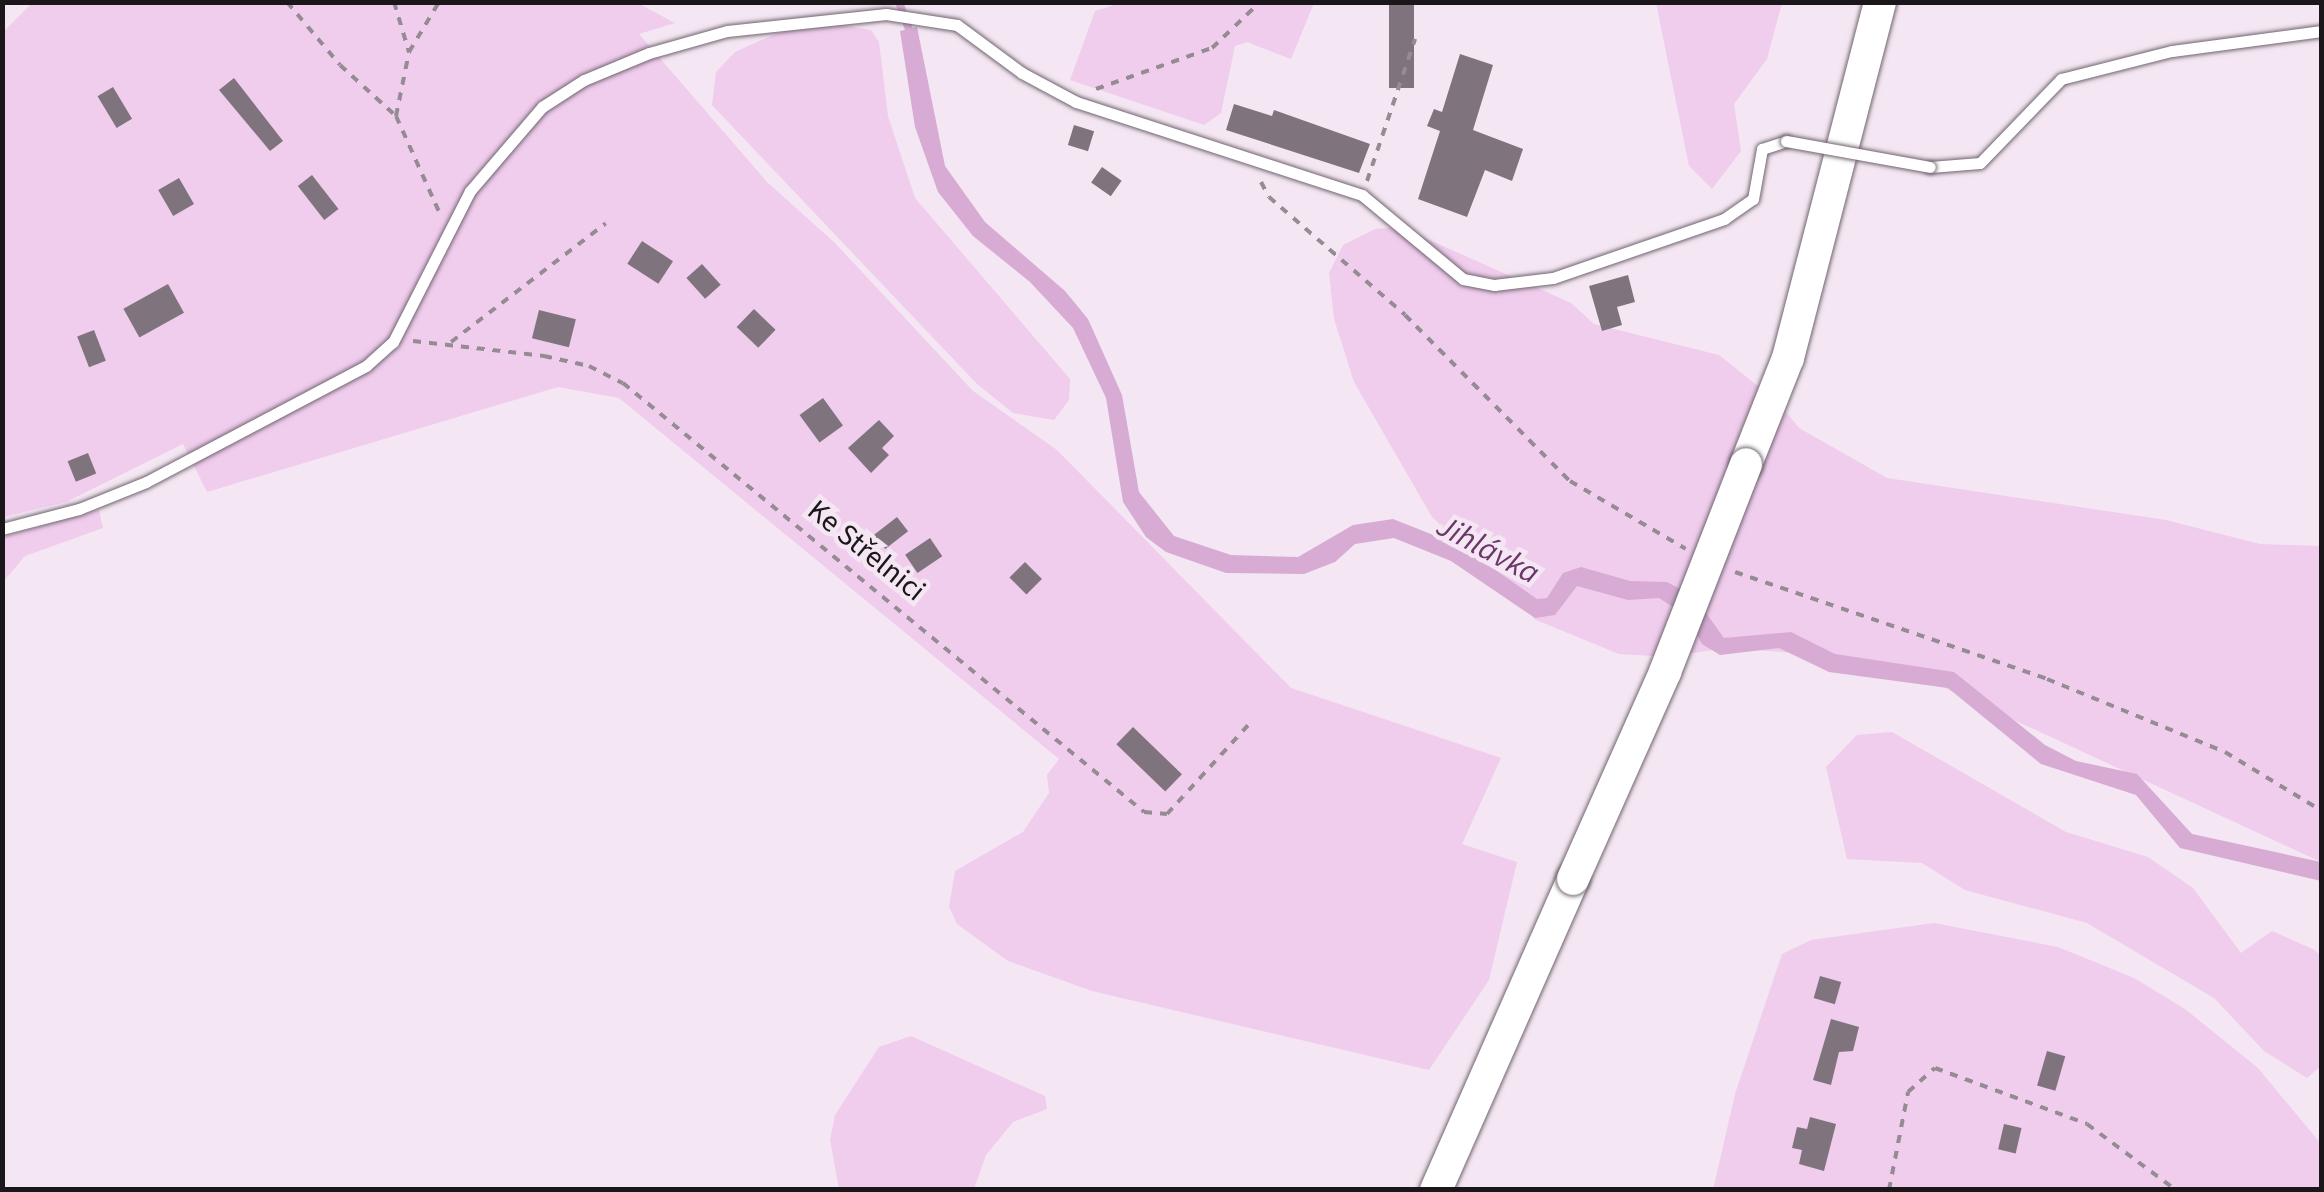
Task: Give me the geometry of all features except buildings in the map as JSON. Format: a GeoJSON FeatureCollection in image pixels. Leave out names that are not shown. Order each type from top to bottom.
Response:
{"type":"FeatureCollection","features":[{"type":"Feature","properties":{"kind":"main road"},"geometry":{"type":"LineString","coordinates":[[1436,1190],[1665,672],[1788,358],[1880,2]]}},
{"type":"Feature","properties":{"kind":"lane"},"geometry":{"type":"LineString","coordinates":[[2,529],[79,510],[248,433],[351,375],[393,342],[448,226],[501,149],[542,107],[584,80],[649,53],[771,22],[886,14],[919,16],[957,25],[1022,73],[1076,102],[1362,195],[1462,278],[1494,286],[1553,278],[1724,219],[1752,199],[1762,149],[1786,141],[1930,167],[1980,163],[2061,80],[2172,50],[2322,32]]}},
{"type":"Feature","properties":{"kind":"path"},"geometry":{"type":"LineString","coordinates":[[288,2],[340,66],[396,116],[429,199],[448,226]]}},
{"type":"Feature","properties":{"kind":"path"},"geometry":{"type":"LineString","coordinates":[[394,2],[409,52]]}},
{"type":"Feature","properties":{"kind":"path"},"geometry":{"type":"LineString","coordinates":[[396,116],[409,52],[439,2]]}},
{"type":"Feature","properties":{"kind":"path"},"geometry":{"type":"LineString","coordinates":[[1076,102],[1121,76],[1212,48],[1260,2]]}},
{"type":"Feature","properties":{"kind":"path"},"geometry":{"type":"LineString","coordinates":[[1362,195],[1416,39]]}},
{"type":"Feature","properties":{"kind":"path"},"geometry":{"type":"LineString","coordinates":[[451,342],[606,223]]}},
{"type":"Feature","properties":{"kind":"path","name":"Ke Střelnici"},"geometry":{"type":"LineString","coordinates":[[393,342],[451,342],[589,366],[623,383],[1144,812],[1168,814],[1252,721]]}},
{"type":"Feature","properties":{"kind":"path"},"geometry":{"type":"LineString","coordinates":[[1889,1190],[1908,1092],[1935,1068],[2086,1124],[2176,1190]]}},
{"type":"Feature","properties":{"kind":"shaded area"},"geometry":{"type":"Polygon","coordinates":[[[33,2],[636,2],[675,23],[639,34],[767,182],[835,243],[973,391],[1057,450],[1291,688],[1501,758],[1462,844],[1517,862],[1489,980],[1429,1070],[1092,991],[1008,961],[957,924],[949,907],[955,871],[1023,832],[1049,793],[1047,775],[1059,759],[619,398],[558,387],[207,492],[183,444],[66,502],[3,517],[2,33],[33,2]]]}},
{"type":"Feature","properties":{"kind":"shaded area"},"geometry":{"type":"Polygon","coordinates":[[[1124,2],[1314,3],[1291,59],[1247,42],[1235,46],[1221,113],[1204,125],[1070,80],[1095,11],[1124,2]]]}},
{"type":"Feature","properties":{"kind":"shaded area"},"geometry":{"type":"Polygon","coordinates":[[[1656,3],[1782,3],[1767,59],[1734,104],[1741,151],[1712,189],[1689,166],[1656,3]]]}},
{"type":"Feature","properties":{"kind":"shaded area"},"geometry":{"type":"Polygon","coordinates":[[[835,24],[871,30],[879,42],[888,116],[915,198],[1070,379],[1069,400],[1054,420],[1013,413],[977,384],[712,105],[716,72],[735,52],[780,32],[835,24]]]}},
{"type":"Feature","properties":{"kind":"shaded area"},"geometry":{"type":"Polygon","coordinates":[[[917,27],[945,166],[985,222],[1065,291],[1088,319],[1122,395],[1139,492],[1174,536],[1231,555],[1298,557],[1353,525],[1393,519],[1461,546],[1537,599],[1547,598],[1563,573],[1581,567],[1630,581],[1667,582],[1694,596],[1724,638],[1791,632],[1835,654],[1954,672],[2045,745],[2076,761],[2137,774],[2192,834],[2321,862],[2321,881],[2180,848],[2136,795],[2041,764],[1948,688],[1829,672],[1779,648],[1720,655],[1702,644],[1687,616],[1659,598],[1628,600],[1577,586],[1555,615],[1535,618],[1451,561],[1394,538],[1355,544],[1335,562],[1304,574],[1226,573],[1166,552],[1146,537],[1123,502],[1106,398],[1073,328],[1030,282],[973,236],[938,192],[915,127],[900,31],[917,27]]]}},
{"type":"Feature","properties":{"kind":"shaded area"},"geometry":{"type":"Polygon","coordinates":[[[1400,227],[1571,303],[1594,324],[1719,355],[1779,403],[1799,428],[1887,478],[2166,520],[2260,544],[2321,546],[2321,862],[1921,677],[1854,657],[1725,648],[1669,657],[1619,654],[1536,620],[1432,517],[1354,382],[1334,319],[1329,273],[1343,245],[1375,229],[1400,227]]]}},
{"type":"Feature","properties":{"kind":"shaded area"},"geometry":{"type":"Polygon","coordinates":[[[99,510],[103,528],[25,556],[3,582],[3,537],[99,510]]]}},
{"type":"Feature","properties":{"kind":"shaded area"},"geometry":{"type":"Polygon","coordinates":[[[1892,732],[2066,832],[2148,857],[2193,888],[2241,953],[2272,931],[2315,950],[2321,957],[2321,1066],[2307,1078],[2264,1051],[2214,998],[2087,923],[1965,890],[1922,863],[1847,859],[1826,767],[1857,735],[1892,732]]]}},
{"type":"Feature","properties":{"kind":"shaded area"},"geometry":{"type":"Polygon","coordinates":[[[1934,923],[2058,947],[2134,978],[2185,1009],[2258,1068],[2321,1144],[2321,1189],[1713,1190],[1735,1094],[1782,954],[1811,940],[1934,923]]]}},
{"type":"Feature","properties":{"kind":"shaded area"},"geometry":{"type":"Polygon","coordinates":[[[911,1036],[1045,1096],[1047,1109],[1013,1122],[986,1155],[974,1189],[839,1189],[830,1140],[835,1115],[879,1047],[911,1036]]]}},
{"type":"Feature","properties":{"kind":"waterway","name":"Jihlávka"},"geometry":{"type":"LineString","coordinates":[[899,2],[911,35]]}}]}
